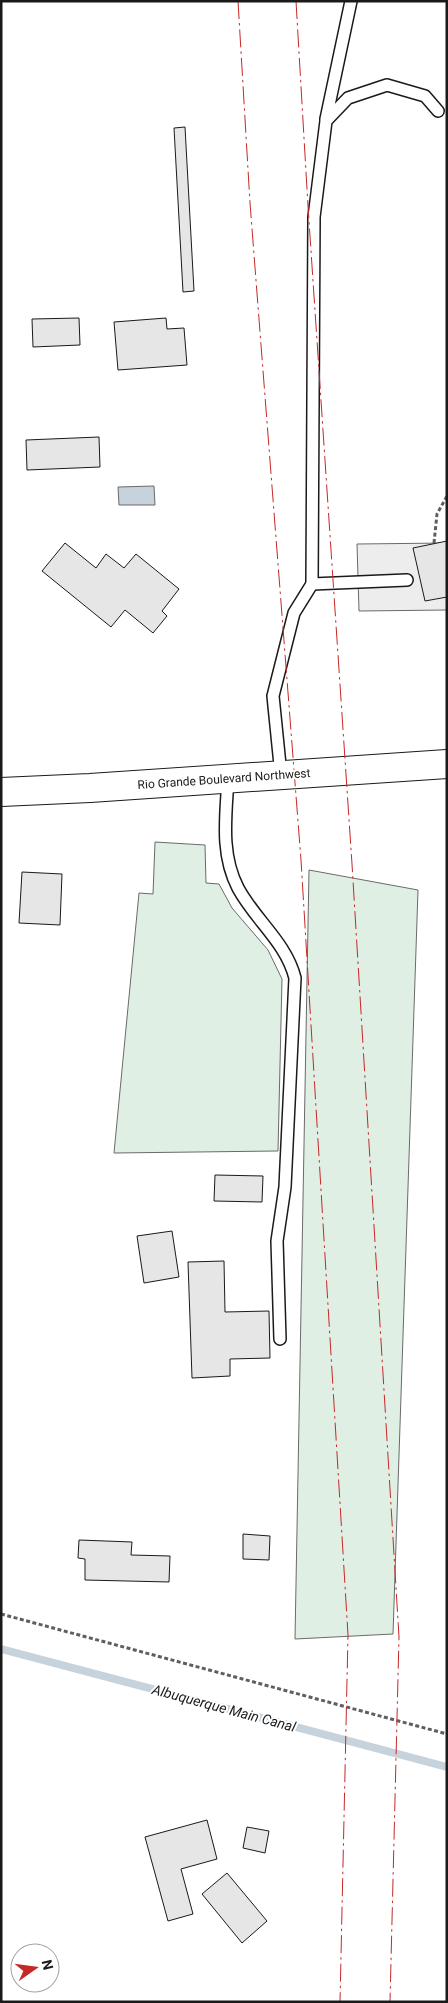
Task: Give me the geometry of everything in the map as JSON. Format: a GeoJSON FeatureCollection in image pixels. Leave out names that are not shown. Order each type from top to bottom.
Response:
{"type":"FeatureCollection","features":[{"type":"Feature","properties":{"kind":"street","name":"Rio Grande Boulevard Northwest"},"geometry":{"type":"LineString","coordinates":[[1,792],[447,764]]}},
{"type":"Feature","properties":{"kind":"lane"},"geometry":{"type":"LineString","coordinates":[[281,775],[273,696],[294,614],[312,584],[314,217],[326,121],[351,1]]}},
{"type":"Feature","properties":{"kind":"lane"},"geometry":{"type":"LineString","coordinates":[[326,121],[348,98],[387,85],[425,96],[438,111]]}},
{"type":"Feature","properties":{"kind":"lane"},"geometry":{"type":"LineString","coordinates":[[312,584],[407,580]]}},
{"type":"Feature","properties":{"kind":"lane"},"geometry":{"type":"LineString","coordinates":[[228,778],[225,838],[230,871],[243,897],[281,947],[289,961],[295,978],[285,1187],[277,1242],[280,1339]]}},
{"type":"Feature","properties":{"kind":"path"},"geometry":{"type":"LineString","coordinates":[[434,543],[437,514],[447,496]]}},
{"type":"Feature","properties":{"kind":"path"},"geometry":{"type":"LineString","coordinates":[[1,1614],[447,1734]]}},
{"type":"Feature","properties":{"kind":"green space"},"geometry":{"type":"Polygon","coordinates":[[[155,842],[205,845],[206,883],[219,884],[232,908],[268,950],[282,979],[278,1151],[114,1153],[139,893],[153,894],[155,842]]]}},
{"type":"Feature","properties":{"kind":"green space"},"geometry":{"type":"Polygon","coordinates":[[[309,870],[418,890],[393,1634],[295,1639],[309,870]]]}},
{"type":"Feature","properties":{"kind":"shaded area"},"geometry":{"type":"Polygon","coordinates":[[[154,486],[155,505],[119,505],[118,487],[154,486]]]}},
{"type":"Feature","properties":{"kind":"shaded area"},"geometry":{"type":"Polygon","coordinates":[[[447,543],[447,610],[359,611],[357,544],[447,543]]]}},
{"type":"Feature","properties":{"kind":"building"},"geometry":{"type":"Polygon","coordinates":[[[185,127],[194,291],[183,292],[174,128],[185,127]]]}},
{"type":"Feature","properties":{"kind":"building"},"geometry":{"type":"Polygon","coordinates":[[[79,318],[80,345],[33,347],[32,319],[79,318]]]}},
{"type":"Feature","properties":{"kind":"building"},"geometry":{"type":"Polygon","coordinates":[[[166,318],[167,329],[184,328],[187,365],[118,370],[114,322],[166,318]]]}},
{"type":"Feature","properties":{"kind":"building"},"geometry":{"type":"Polygon","coordinates":[[[99,437],[100,467],[27,470],[26,440],[99,437]]]}},
{"type":"Feature","properties":{"kind":"building"},"geometry":{"type":"Polygon","coordinates":[[[447,541],[447,597],[425,601],[413,548],[447,541]]]}},
{"type":"Feature","properties":{"kind":"building"},"geometry":{"type":"Polygon","coordinates":[[[65,543],[96,568],[106,554],[124,568],[136,554],[179,589],[162,611],[167,616],[153,633],[125,610],[111,627],[42,571],[65,543]]]}},
{"type":"Feature","properties":{"kind":"building"},"geometry":{"type":"Polygon","coordinates":[[[22,872],[62,874],[60,925],[19,923],[22,872]]]}},
{"type":"Feature","properties":{"kind":"building"},"geometry":{"type":"Polygon","coordinates":[[[215,1175],[263,1176],[262,1202],[214,1201],[215,1175]]]}},
{"type":"Feature","properties":{"kind":"building"},"geometry":{"type":"Polygon","coordinates":[[[172,1231],[179,1277],[144,1283],[137,1236],[172,1231]]]}},
{"type":"Feature","properties":{"kind":"building"},"geometry":{"type":"Polygon","coordinates":[[[224,1261],[225,1312],[269,1311],[270,1358],[230,1359],[230,1376],[192,1378],[188,1262],[224,1261]]]}},
{"type":"Feature","properties":{"kind":"building"},"geometry":{"type":"Polygon","coordinates":[[[243,1534],[270,1536],[269,1560],[243,1559],[243,1534]]]}},
{"type":"Feature","properties":{"kind":"building"},"geometry":{"type":"Polygon","coordinates":[[[79,1540],[132,1542],[131,1555],[170,1556],[169,1582],[85,1580],[85,1559],[78,1558],[79,1540]]]}},
{"type":"Feature","properties":{"kind":"building"},"geometry":{"type":"Polygon","coordinates":[[[207,1820],[217,1859],[181,1869],[193,1914],[168,1921],[145,1837],[207,1820]]]}},
{"type":"Feature","properties":{"kind":"building"},"geometry":{"type":"Polygon","coordinates":[[[247,1827],[269,1831],[265,1853],[243,1848],[247,1827]]]}},
{"type":"Feature","properties":{"kind":"building"},"geometry":{"type":"Polygon","coordinates":[[[227,1873],[267,1921],[242,1943],[202,1894],[227,1873]]]}},
{"type":"Feature","properties":{"kind":"waterway","name":"Albuquerque Main Canal"},"geometry":{"type":"LineString","coordinates":[[1,1649],[447,1767]]}},
{"type":"Feature","properties":{"kind":"power"},"geometry":{"type":"LineString","coordinates":[[238,1],[250,203],[301,860],[348,1635],[340,2002]]}},
{"type":"Feature","properties":{"kind":"power"},"geometry":{"type":"LineString","coordinates":[[296,1],[352,864],[399,1637],[390,2002]]}}]}
